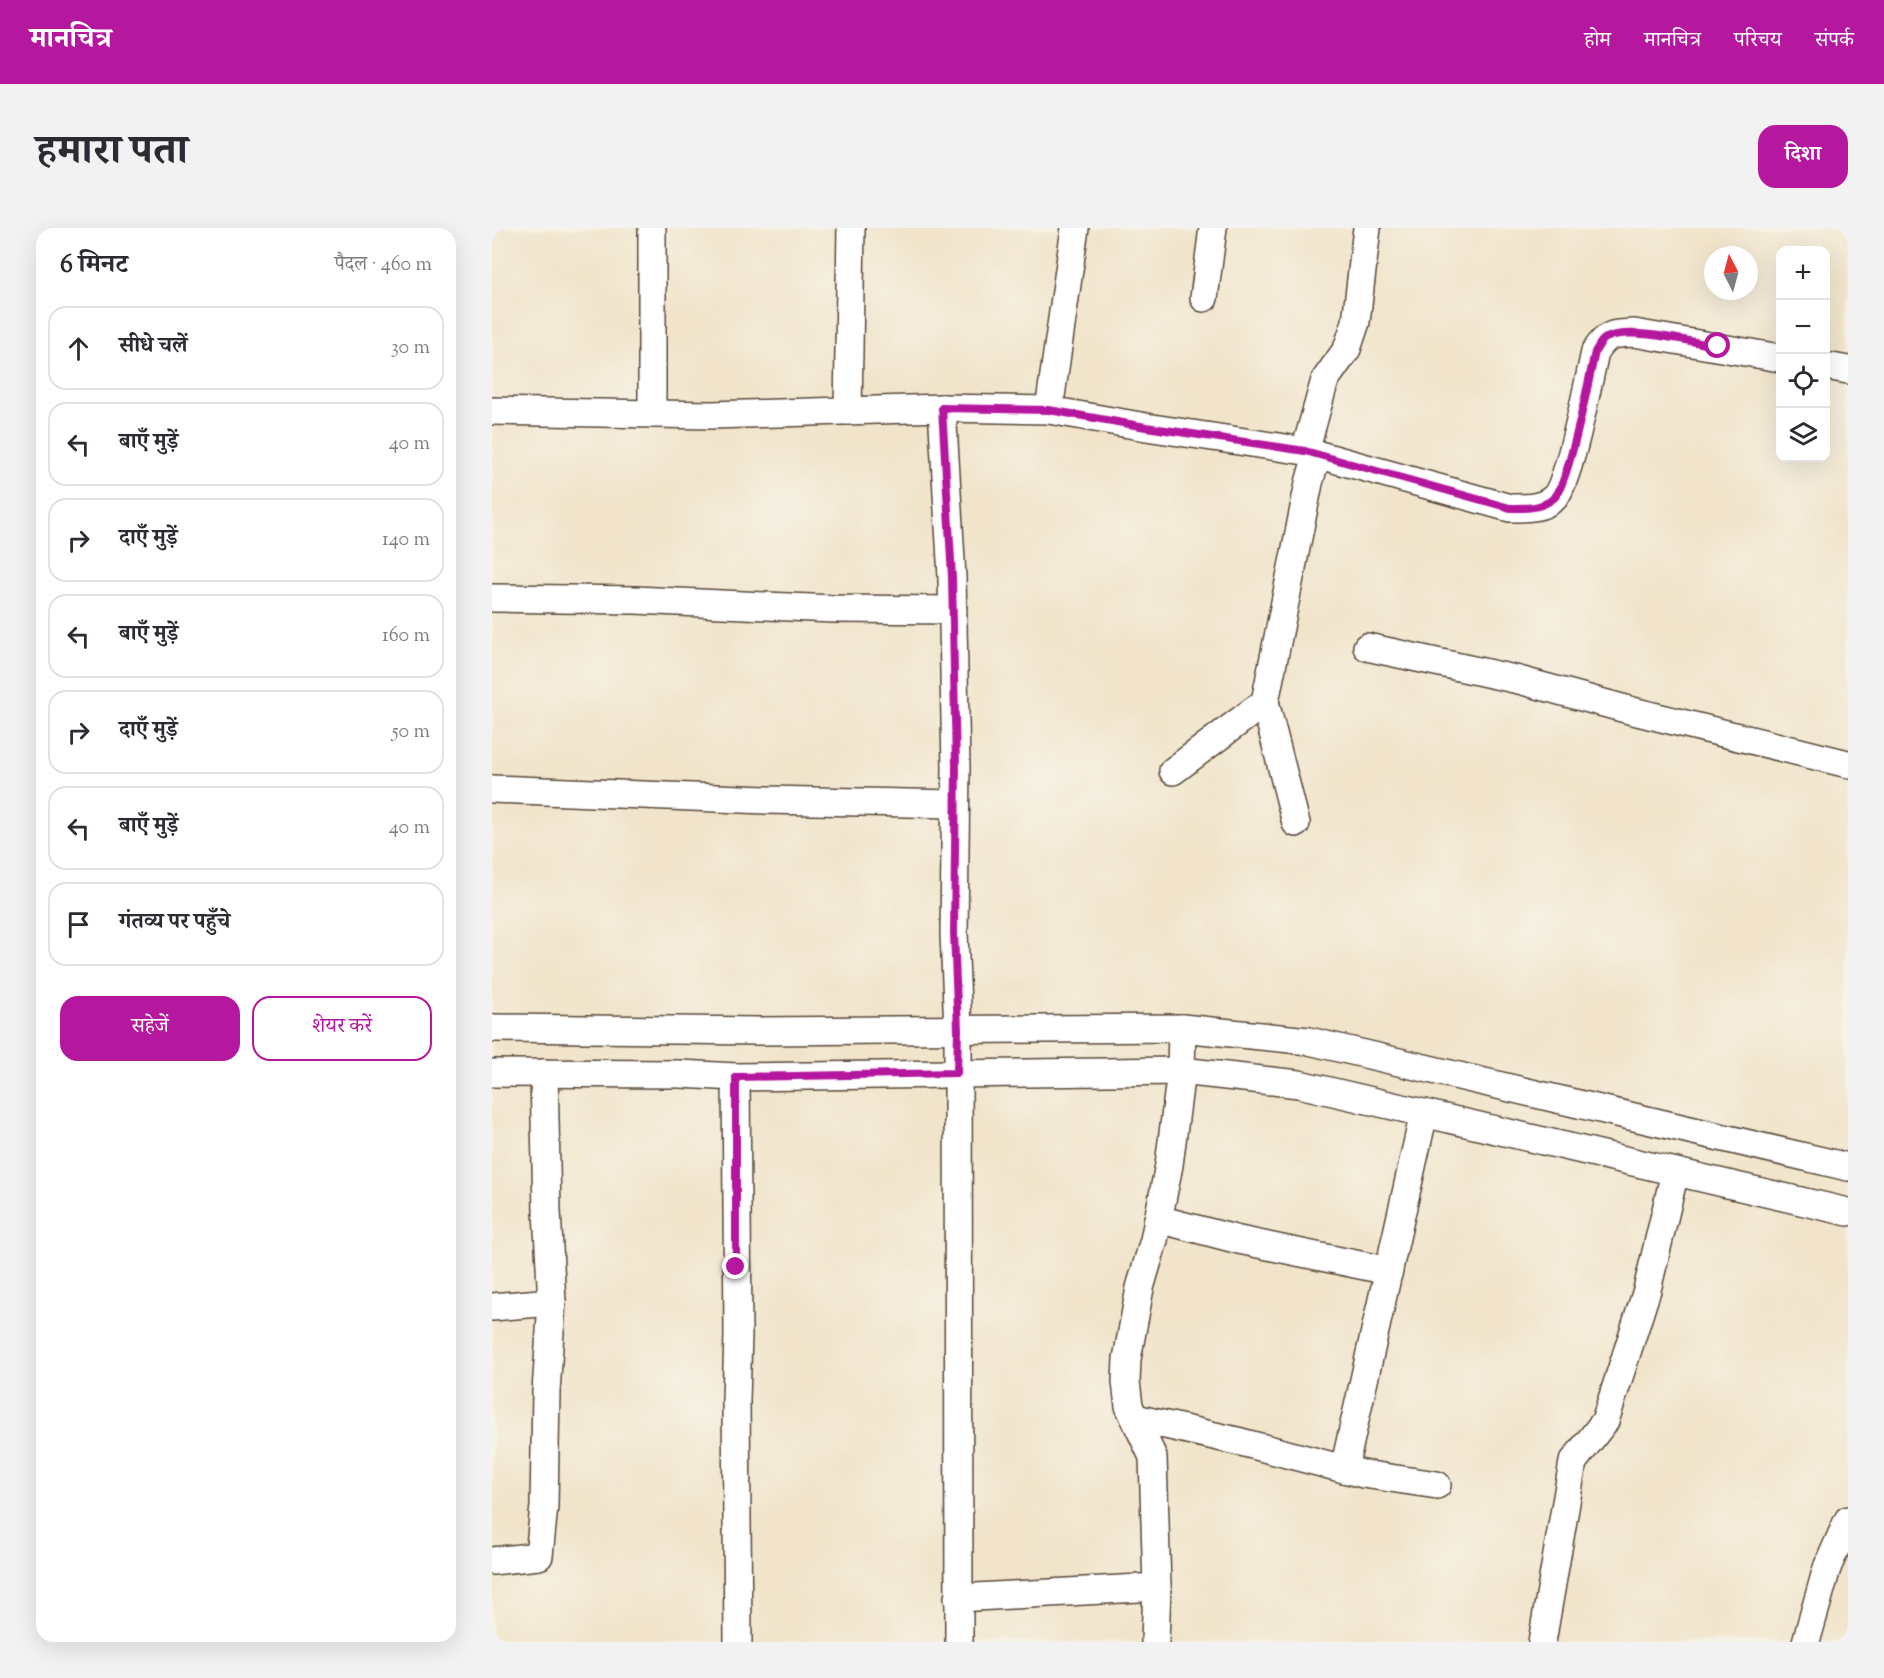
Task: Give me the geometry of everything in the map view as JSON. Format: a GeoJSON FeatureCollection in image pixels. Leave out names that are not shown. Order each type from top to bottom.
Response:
{"type":"FeatureCollection","features":[{"type":"Feature","properties":{"kind":"street"},"geometry":{"type":"LineString","coordinates":[[652,228],[652,414]]}},
{"type":"Feature","properties":{"kind":"street"},"geometry":{"type":"LineString","coordinates":[[848,411],[851,228]]}},
{"type":"Feature","properties":{"kind":"street"},"geometry":{"type":"LineString","coordinates":[[1049,410],[1075,228]]}},
{"type":"Feature","properties":{"kind":"street"},"geometry":{"type":"LineString","coordinates":[[1204,298],[1213,228]]}},
{"type":"Feature","properties":{"kind":"street"},"geometry":{"type":"LineString","coordinates":[[1296,823],[1265,702],[1309,483],[1311,453],[1325,380],[1347,349],[1356,322],[1367,228]]}},
{"type":"Feature","properties":{"kind":"street"},"geometry":{"type":"LineString","coordinates":[[492,411],[711,415],[942,408],[1049,410],[1311,453],[1510,508],[1535,508],[1555,497],[1570,462],[1595,352],[1604,339],[1619,334],[1634,333],[1776,357]]}},
{"type":"Feature","properties":{"kind":"street"},"geometry":{"type":"LineString","coordinates":[[1830,367],[1848,370]]}},
{"type":"Feature","properties":{"kind":"street"},"geometry":{"type":"LineString","coordinates":[[942,408],[953,610],[954,933],[958,1030],[959,1642]]}},
{"type":"Feature","properties":{"kind":"street"},"geometry":{"type":"LineString","coordinates":[[492,598],[953,610]]}},
{"type":"Feature","properties":{"kind":"street"},"geometry":{"type":"LineString","coordinates":[[1366,647],[1519,680],[1633,711],[1848,764]]}},
{"type":"Feature","properties":{"kind":"street"},"geometry":{"type":"LineString","coordinates":[[1173,771],[1265,702]]}},
{"type":"Feature","properties":{"kind":"street"},"geometry":{"type":"LineString","coordinates":[[492,789],[766,800],[955,804]]}},
{"type":"Feature","properties":{"kind":"street"},"geometry":{"type":"LineString","coordinates":[[492,1028],[759,1031],[1182,1028],[1309,1041],[1848,1167]]}},
{"type":"Feature","properties":{"kind":"street"},"geometry":{"type":"LineString","coordinates":[[1155,1642],[1157,1587],[1153,1457],[1129,1406],[1126,1359],[1140,1288],[1170,1165],[1181,1071],[1182,1028]]}},
{"type":"Feature","properties":{"kind":"street"},"geometry":{"type":"LineString","coordinates":[[492,1073],[680,1074],[736,1077],[1181,1071],[1299,1084],[1848,1212]]}},
{"type":"Feature","properties":{"kind":"street"},"geometry":{"type":"LineString","coordinates":[[492,1561],[539,1556],[544,1506],[546,1392],[552,1302],[547,1211],[544,1073]]}},
{"type":"Feature","properties":{"kind":"street"},"geometry":{"type":"LineString","coordinates":[[736,1077],[738,1642]]}},
{"type":"Feature","properties":{"kind":"street"},"geometry":{"type":"LineString","coordinates":[[1344,1469],[1425,1113]]}},
{"type":"Feature","properties":{"kind":"street"},"geometry":{"type":"LineString","coordinates":[[1542,1642],[1573,1462],[1605,1421],[1647,1290],[1674,1172]]}},
{"type":"Feature","properties":{"kind":"street"},"geometry":{"type":"LineString","coordinates":[[1158,1219],[1239,1240],[1389,1271]]}},
{"type":"Feature","properties":{"kind":"street"},"geometry":{"type":"LineString","coordinates":[[492,1307],[552,1302]]}},
{"type":"Feature","properties":{"kind":"street"},"geometry":{"type":"LineString","coordinates":[[1135,1419],[1241,1442],[1364,1474],[1437,1485]]}},
{"type":"Feature","properties":{"kind":"street"},"geometry":{"type":"LineString","coordinates":[[1806,1642],[1827,1568],[1848,1520]]}},
{"type":"Feature","properties":{"kind":"street"},"geometry":{"type":"LineString","coordinates":[[958,1598],[1157,1587]]}},
{"type":"Feature","properties":{"kind":"route"},"geometry":{"type":"LineString","coordinates":[[736,1267],[736,1077],[957,1073],[958,1030],[954,933],[956,767],[952,577],[942,408],[1049,410],[1305,451],[1510,508],[1535,508],[1555,497],[1570,462],[1595,352],[1604,339],[1619,334],[1634,333],[1718,346]]}}]}
